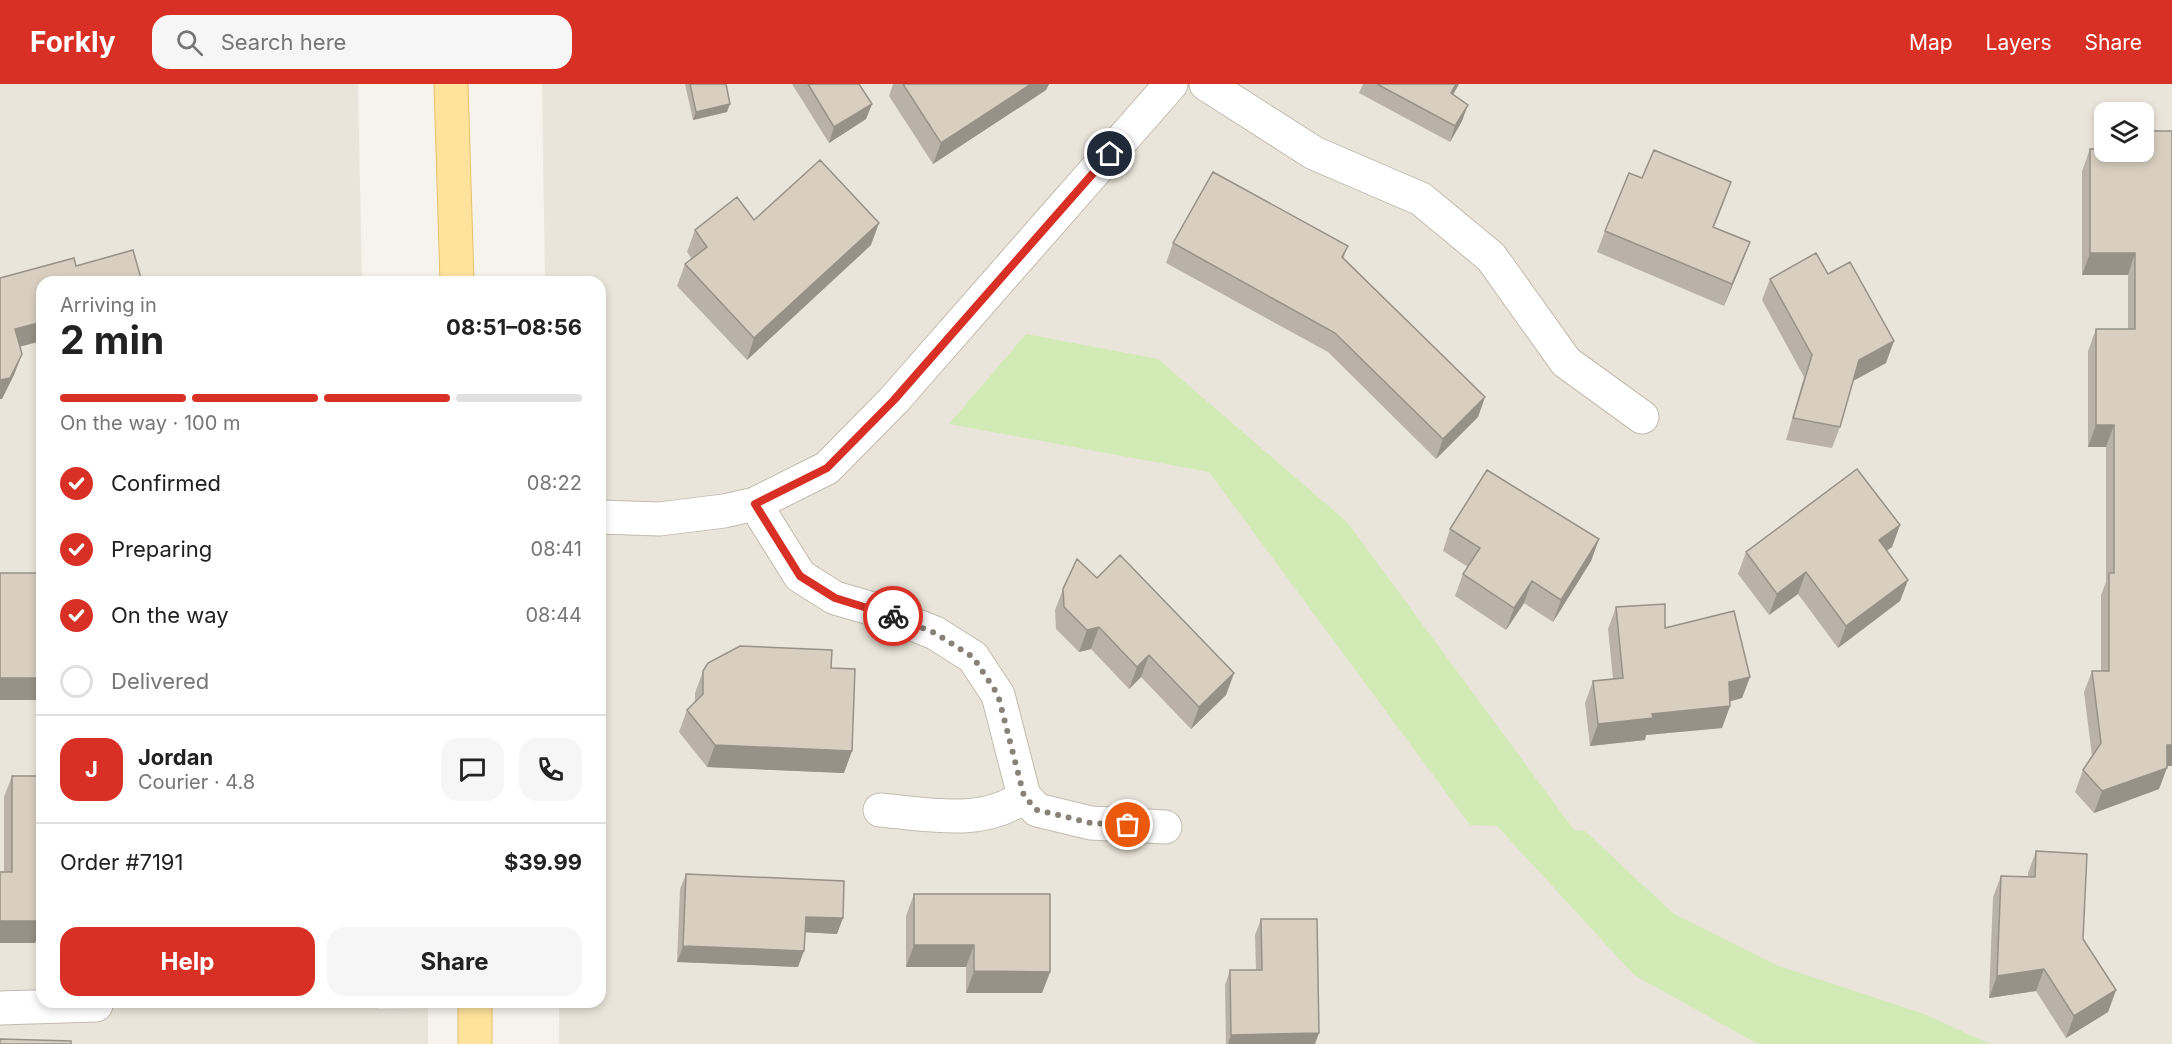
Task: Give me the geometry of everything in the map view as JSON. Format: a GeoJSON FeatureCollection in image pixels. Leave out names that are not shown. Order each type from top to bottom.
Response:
{"type":"FeatureCollection","features":[{"type":"Feature","properties":{"kind":"main road"},"geometry":{"type":"LineString","coordinates":[[451,84],[457,276]]}},
{"type":"Feature","properties":{"kind":"main road"},"geometry":{"type":"LineString","coordinates":[[475,1008],[475,1044]]}},
{"type":"Feature","properties":{"kind":"street"},"geometry":{"type":"LineString","coordinates":[[606,517],[670,518],[755,504],[827,468],[894,400],[1171,84]]}},
{"type":"Feature","properties":{"kind":"street"},"geometry":{"type":"LineString","coordinates":[[1206,84],[1314,153],[1421,199],[1491,257],[1566,362],[1642,417]]}},
{"type":"Feature","properties":{"kind":"street"},"geometry":{"type":"LineString","coordinates":[[755,504],[800,576],[835,598],[880,611],[935,633],[973,657],[998,695],[1024,796],[1037,810],[1091,823],[1165,827]]}},
{"type":"Feature","properties":{"kind":"street"},"geometry":{"type":"LineString","coordinates":[[880,810],[985,814],[1007,808],[1024,796]]}},
{"type":"Feature","properties":{"kind":"street"},"geometry":{"type":"LineString","coordinates":[[0,1008],[36,1007]]}},
{"type":"Feature","properties":{"kind":"shaded area"},"geometry":{"type":"Polygon","coordinates":[[[0,84],[358,84],[362,276],[36,276],[36,1008],[428,1008],[428,1044],[0,1044],[0,84]]]}},
{"type":"Feature","properties":{"kind":"shaded area"},"geometry":{"type":"Polygon","coordinates":[[[542,84],[2172,84],[2172,1044],[559,1044],[559,1008],[606,1008],[606,276],[545,276],[542,84]]]}},
{"type":"Feature","properties":{"kind":"green space"},"geometry":{"type":"Polygon","coordinates":[[[1026,334],[1158,359],[1347,522],[1574,830],[1585,831],[1674,914],[1776,965],[1924,1014],[1990,1044],[1758,1044],[1634,975],[1497,826],[1470,825],[1209,472],[949,424],[1026,334]]]}},
{"type":"Feature","properties":{"kind":"building"},"geometry":{"type":"Polygon","coordinates":[[[690,84],[726,84],[730,104],[696,112],[690,84]]]}},
{"type":"Feature","properties":{"kind":"building"},"geometry":{"type":"Polygon","coordinates":[[[808,84],[859,84],[872,104],[834,127],[808,84]]]}},
{"type":"Feature","properties":{"kind":"building"},"geometry":{"type":"Polygon","coordinates":[[[903,84],[1031,84],[941,143],[903,84]]]}},
{"type":"Feature","properties":{"kind":"building"},"geometry":{"type":"Polygon","coordinates":[[[1377,84],[1456,84],[1451,93],[1468,105],[1455,126],[1377,84]]]}},
{"type":"Feature","properties":{"kind":"building"},"geometry":{"type":"Polygon","coordinates":[[[2154,131],[2172,131],[2172,745],[2167,745],[2167,768],[2102,791],[2083,770],[2101,743],[2092,671],[2109,671],[2109,573],[2114,573],[2114,425],[2096,425],[2096,329],[2135,329],[2135,253],[2090,253],[2090,149],[2094,149],[2094,162],[2154,162],[2154,131]]]}},
{"type":"Feature","properties":{"kind":"building"},"geometry":{"type":"Polygon","coordinates":[[[1654,150],[1731,182],[1713,227],[1750,242],[1732,284],[1605,231],[1629,173],[1642,178],[1654,150]]]}},
{"type":"Feature","properties":{"kind":"building"},"geometry":{"type":"Polygon","coordinates":[[[820,160],[879,223],[754,338],[685,264],[707,247],[695,230],[737,197],[754,220],[820,160]]]}},
{"type":"Feature","properties":{"kind":"building"},"geometry":{"type":"Polygon","coordinates":[[[1213,172],[1348,246],[1342,257],[1485,397],[1443,439],[1335,333],[1173,243],[1213,172]]]}},
{"type":"Feature","properties":{"kind":"building"},"geometry":{"type":"Polygon","coordinates":[[[133,250],[140,276],[36,276],[36,324],[15,329],[22,354],[10,378],[0,380],[0,278],[74,258],[76,266],[133,250]]]}},
{"type":"Feature","properties":{"kind":"building"},"geometry":{"type":"Polygon","coordinates":[[[1816,253],[1828,274],[1850,262],[1894,341],[1859,360],[1840,427],[1793,418],[1812,355],[1770,279],[1816,253]]]}},
{"type":"Feature","properties":{"kind":"building"},"geometry":{"type":"Polygon","coordinates":[[[1857,469],[1900,525],[1879,540],[1908,580],[1846,626],[1806,572],[1777,594],[1746,552],[1857,469]]]}},
{"type":"Feature","properties":{"kind":"building"},"geometry":{"type":"Polygon","coordinates":[[[1487,470],[1599,539],[1561,600],[1532,581],[1514,608],[1463,574],[1480,548],[1450,529],[1487,470]]]}},
{"type":"Feature","properties":{"kind":"building"},"geometry":{"type":"Polygon","coordinates":[[[1120,555],[1234,673],[1199,707],[1149,655],[1137,667],[1099,627],[1087,630],[1064,607],[1063,589],[1077,559],[1097,578],[1120,555]]]}},
{"type":"Feature","properties":{"kind":"building"},"geometry":{"type":"Polygon","coordinates":[[[0,573],[36,573],[36,678],[0,678],[0,573]]]}},
{"type":"Feature","properties":{"kind":"building"},"geometry":{"type":"Polygon","coordinates":[[[1665,604],[1665,628],[1734,611],[1750,677],[1729,682],[1730,706],[1652,714],[1653,718],[1598,724],[1593,681],[1623,678],[1616,607],[1665,604]]]}},
{"type":"Feature","properties":{"kind":"building"},"geometry":{"type":"Polygon","coordinates":[[[740,646],[832,650],[831,668],[855,669],[852,751],[715,745],[687,710],[703,694],[703,671],[708,663],[740,646]]]}},
{"type":"Feature","properties":{"kind":"building"},"geometry":{"type":"Polygon","coordinates":[[[12,776],[36,776],[36,921],[0,921],[0,872],[12,872],[12,776]]]}},
{"type":"Feature","properties":{"kind":"building"},"geometry":{"type":"Polygon","coordinates":[[[2036,851],[2087,854],[2083,939],[2116,990],[2074,1016],[2044,969],[1997,976],[2001,876],[2035,877],[2036,851]]]}},
{"type":"Feature","properties":{"kind":"building"},"geometry":{"type":"Polygon","coordinates":[[[686,874],[844,881],[843,918],[806,917],[804,951],[683,946],[686,874]]]}},
{"type":"Feature","properties":{"kind":"building"},"geometry":{"type":"Polygon","coordinates":[[[914,894],[1050,894],[1050,972],[974,971],[974,945],[914,945],[914,894]]]}},
{"type":"Feature","properties":{"kind":"building"},"geometry":{"type":"Polygon","coordinates":[[[1261,919],[1317,919],[1319,1033],[1231,1035],[1230,970],[1262,970],[1261,919]]]}},
{"type":"Feature","properties":{"kind":"building"},"geometry":{"type":"Polygon","coordinates":[[[0,1039],[71,1041],[71,1044],[0,1044],[0,1039]]]}},
{"type":"Feature","properties":{"kind":"way so far"},"geometry":{"type":"LineString","coordinates":[[893,616],[935,633],[973,657],[998,695],[1024,796],[1037,810],[1091,823],[1128,825]]}},
{"type":"Feature","properties":{"kind":"route"},"geometry":{"type":"LineString","coordinates":[[893,616],[835,598],[800,576],[755,504],[827,468],[894,400],[1110,154]]}}]}
